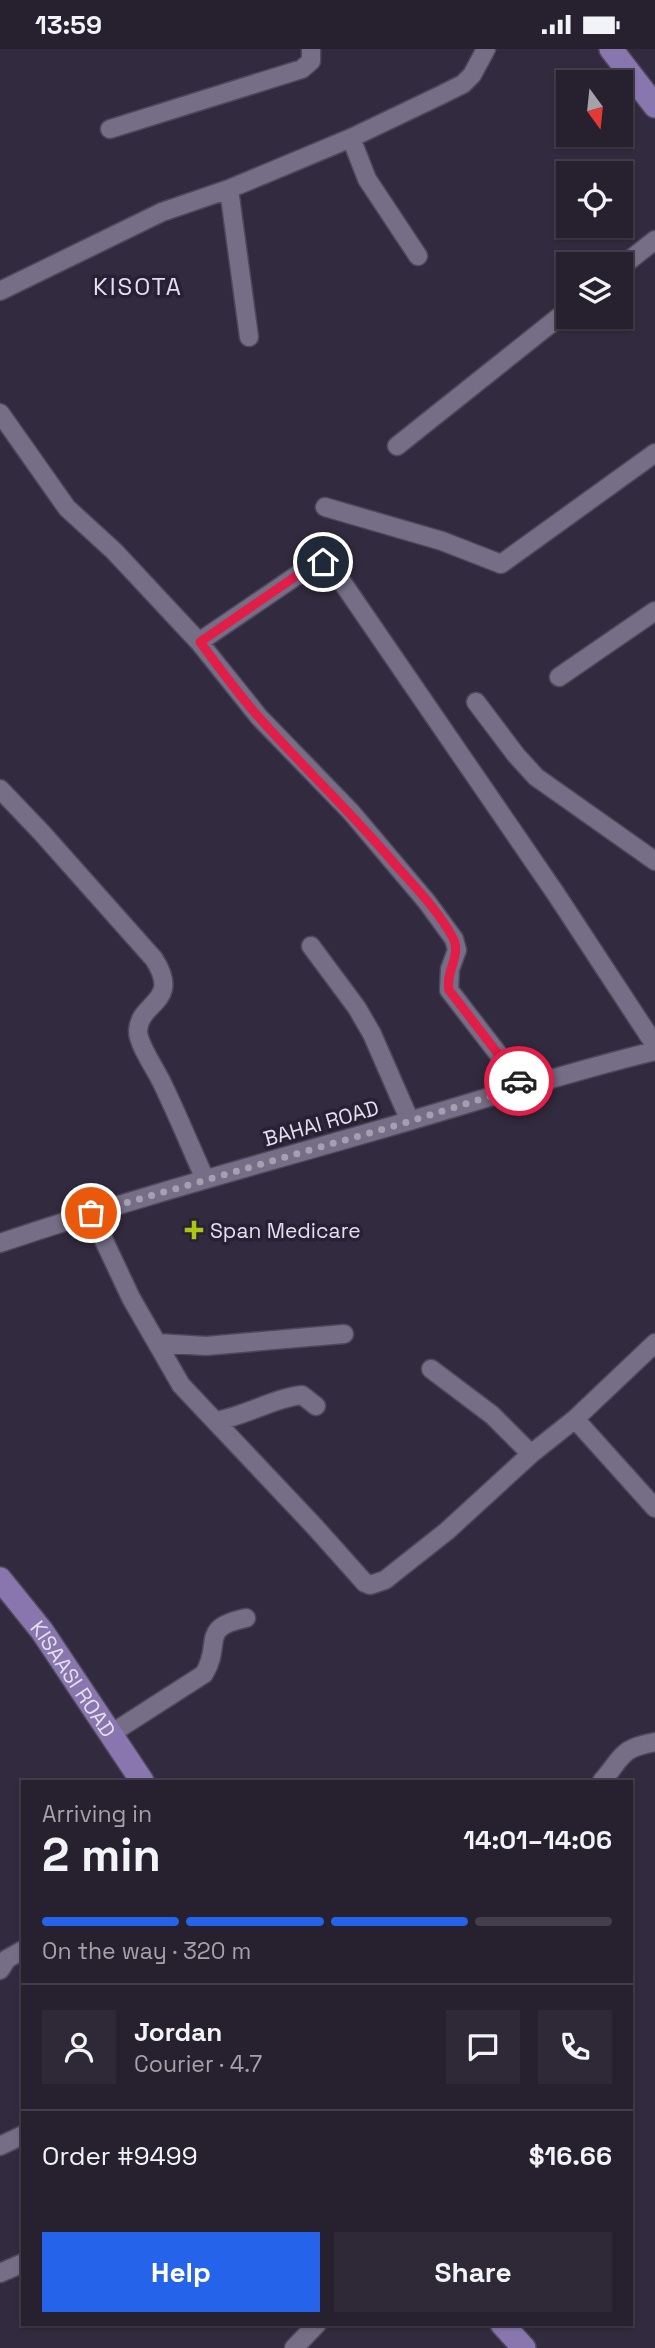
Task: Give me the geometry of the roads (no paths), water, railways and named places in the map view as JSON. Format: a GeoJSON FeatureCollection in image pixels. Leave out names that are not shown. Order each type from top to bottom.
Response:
{"type":"FeatureCollection","features":[{"type":"Feature","properties":{"kind":"main road"},"geometry":{"type":"LineString","coordinates":[[611,49],[655,106]]}},
{"type":"Feature","properties":{"kind":"main road","name":"KISAASI ROAD"},"geometry":{"type":"LineString","coordinates":[[0,1579],[43,1631],[141,1780]]}},
{"type":"Feature","properties":{"kind":"main road"},"geometry":{"type":"LineString","coordinates":[[504,2326],[524,2348]]}},
{"type":"Feature","properties":{"kind":"street"},"geometry":{"type":"LineString","coordinates":[[110,129],[302,69],[310,61],[311,49]]}},
{"type":"Feature","properties":{"kind":"street"},"geometry":{"type":"LineString","coordinates":[[0,291],[162,212],[229,189],[351,138],[463,83],[478,67],[485,49]]}},
{"type":"Feature","properties":{"kind":"street"},"geometry":{"type":"LineString","coordinates":[[351,138],[367,179],[418,255]]}},
{"type":"Feature","properties":{"kind":"street"},"geometry":{"type":"LineString","coordinates":[[229,189],[249,337]]}},
{"type":"Feature","properties":{"kind":"street"},"geometry":{"type":"LineString","coordinates":[[633,257],[655,240]]}},
{"type":"Feature","properties":{"kind":"street"},"geometry":{"type":"LineString","coordinates":[[397,446],[556,319]]}},
{"type":"Feature","properties":{"kind":"street"},"geometry":{"type":"LineString","coordinates":[[0,413],[67,508],[114,551],[200,642],[244,700],[351,812],[427,902],[454,939],[457,950],[447,983],[449,990],[523,1086]]}},
{"type":"Feature","properties":{"kind":"street"},"geometry":{"type":"LineString","coordinates":[[325,507],[442,541],[501,563],[655,453]]}},
{"type":"Feature","properties":{"kind":"street"},"geometry":{"type":"LineString","coordinates":[[200,642],[315,563],[329,563],[556,894],[655,1045]]}},
{"type":"Feature","properties":{"kind":"street"},"geometry":{"type":"LineString","coordinates":[[559,677],[655,611]]}},
{"type":"Feature","properties":{"kind":"street"},"geometry":{"type":"LineString","coordinates":[[476,702],[536,777],[655,861]]}},
{"type":"Feature","properties":{"kind":"street"},"geometry":{"type":"LineString","coordinates":[[0,789],[51,843],[160,969],[164,980],[163,991],[140,1023],[140,1039],[205,1179]]}},
{"type":"Feature","properties":{"kind":"street"},"geometry":{"type":"LineString","coordinates":[[311,946],[357,1008],[372,1034],[410,1121]]}},
{"type":"Feature","properties":{"kind":"street","name":"BAHAI ROAD"},"geometry":{"type":"LineString","coordinates":[[0,1243],[205,1179],[523,1086],[655,1051]]}},
{"type":"Feature","properties":{"kind":"street"},"geometry":{"type":"LineString","coordinates":[[91,1213],[131,1298],[181,1385],[365,1583],[370,1585],[385,1580],[447,1531],[531,1454],[575,1419],[655,1343]]}},
{"type":"Feature","properties":{"kind":"street"},"geometry":{"type":"LineString","coordinates":[[157,1343],[206,1346],[344,1334]]}},
{"type":"Feature","properties":{"kind":"street"},"geometry":{"type":"LineString","coordinates":[[431,1369],[492,1415],[531,1454]]}},
{"type":"Feature","properties":{"kind":"street"},"geometry":{"type":"LineString","coordinates":[[216,1421],[235,1418],[302,1395],[316,1406]]}},
{"type":"Feature","properties":{"kind":"street"},"geometry":{"type":"LineString","coordinates":[[575,1419],[655,1508]]}},
{"type":"Feature","properties":{"kind":"street"},"geometry":{"type":"LineString","coordinates":[[112,1733],[204,1674],[210,1665],[213,1637],[218,1628],[227,1622],[246,1618]]}},
{"type":"Feature","properties":{"kind":"street"},"geometry":{"type":"LineString","coordinates":[[603,1780],[624,1752],[631,1747],[655,1742]]}},
{"type":"Feature","properties":{"kind":"street"},"geometry":{"type":"LineString","coordinates":[[0,1970],[7,1959],[21,1951]]}},
{"type":"Feature","properties":{"kind":"street"},"geometry":{"type":"LineString","coordinates":[[0,2146],[21,2136]]}},
{"type":"Feature","properties":{"kind":"street"},"geometry":{"type":"LineString","coordinates":[[0,2273],[21,2264]]}},
{"type":"Feature","properties":{"kind":"street"},"geometry":{"type":"LineString","coordinates":[[294,2348],[315,2326]]}},
{"type":"Feature","properties":{"kind":"place","name":"Span Medicare"},"geometry":{"type":"Point","coordinates":[194,1230]}},
{"type":"Feature","properties":{"kind":"district","name":"KISOTA"},"geometry":{"type":"Point","coordinates":[138,286]}}]}
